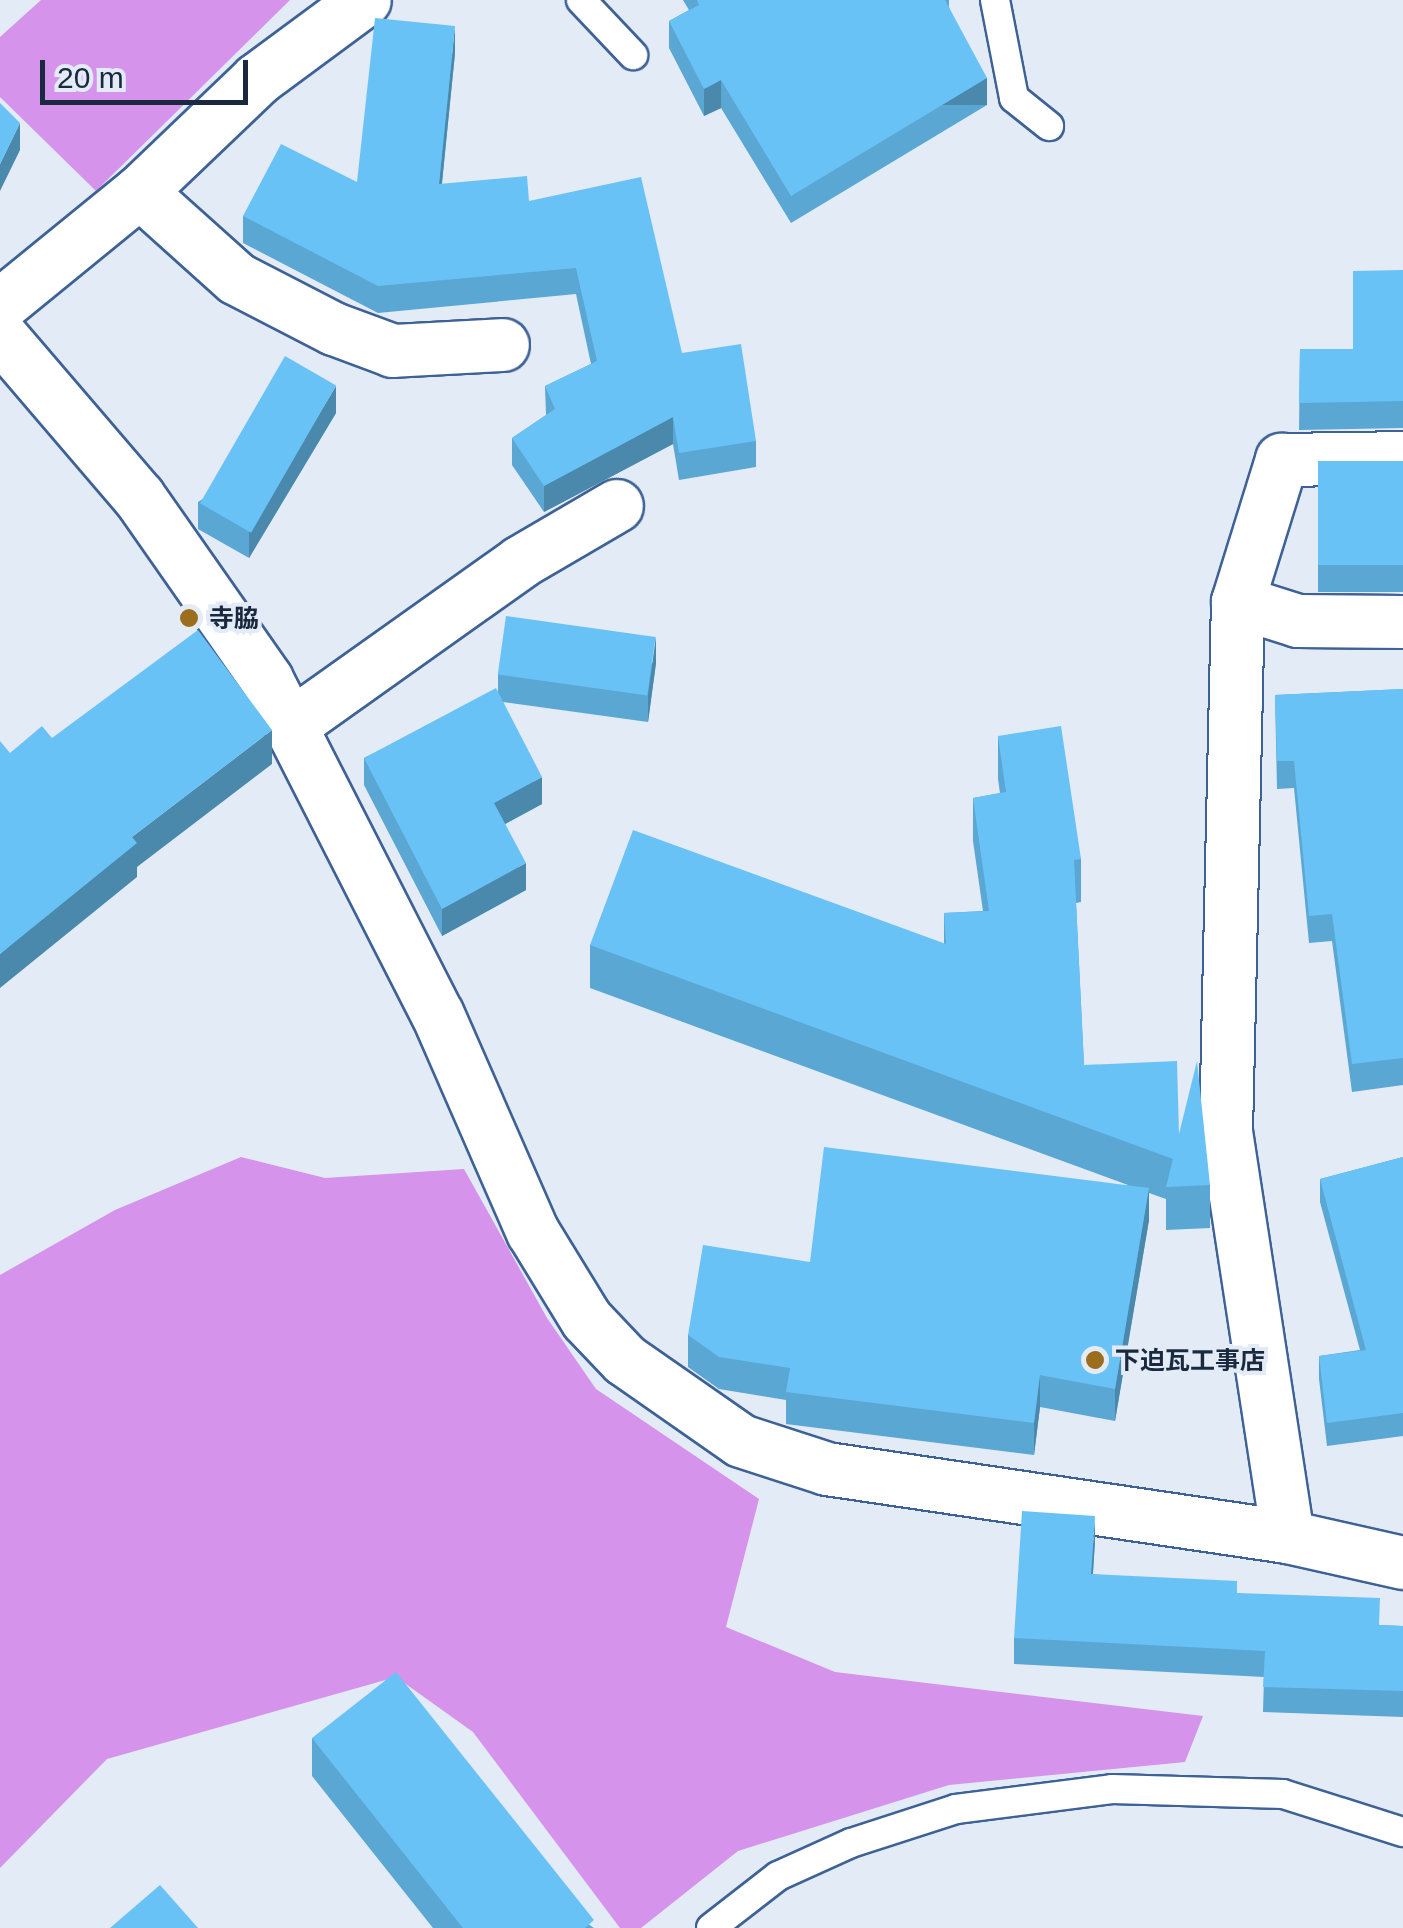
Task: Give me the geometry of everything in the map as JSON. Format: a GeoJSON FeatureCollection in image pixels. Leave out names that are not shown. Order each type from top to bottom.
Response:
{"type":"FeatureCollection","features":[{"type":"Feature","properties":{"kind":"street"},"geometry":{"type":"LineString","coordinates":[[0,306],[140,192],[257,80],[365,0]]}},
{"type":"Feature","properties":{"kind":"street"},"geometry":{"type":"LineString","coordinates":[[140,192],[237,279],[334,329],[394,352],[503,345]]}},
{"type":"Feature","properties":{"kind":"street"},"geometry":{"type":"LineString","coordinates":[[0,335],[139,497],[292,724],[438,1014],[532,1232],[587,1320],[625,1360],[741,1441],[827,1469],[1288,1537],[1403,1563]]}},
{"type":"Feature","properties":{"kind":"street"},"geometry":{"type":"LineString","coordinates":[[1288,1537],[1226,1133],[1238,602],[1282,460],[1403,458]]}},
{"type":"Feature","properties":{"kind":"street"},"geometry":{"type":"LineString","coordinates":[[292,724],[521,562],[617,506]]}},
{"type":"Feature","properties":{"kind":"street"},"geometry":{"type":"LineString","coordinates":[[1238,602],[1298,622],[1403,622]]}},
{"type":"Feature","properties":{"kind":"lane"},"geometry":{"type":"LineString","coordinates":[[581,0],[634,55]]}},
{"type":"Feature","properties":{"kind":"lane"},"geometry":{"type":"LineString","coordinates":[[995,0],[1014,98],[1049,126]]}},
{"type":"Feature","properties":{"kind":"lane"},"geometry":{"type":"LineString","coordinates":[[710,1928],[778,1876],[851,1843],[956,1808],[1112,1789],[1283,1794],[1403,1832]]}},
{"type":"Feature","properties":{"kind":"shaded area"},"geometry":{"type":"Polygon","coordinates":[[[41,0],[290,0],[96,191],[0,97],[0,37],[41,0]]]}},
{"type":"Feature","properties":{"kind":"shaded area"},"geometry":{"type":"Polygon","coordinates":[[[241,1157],[325,1178],[464,1169],[547,1318],[596,1389],[759,1499],[726,1627],[835,1672],[1203,1716],[1185,1762],[949,1785],[738,1851],[641,1928],[620,1928],[473,1732],[396,1677],[107,1759],[0,1868],[0,1275],[115,1210],[241,1157]]]}},
{"type":"Feature","properties":{"kind":"building"},"geometry":{"type":"Polygon","coordinates":[[[697,0],[945,0],[987,78],[791,196],[721,80],[704,89],[669,21],[699,5],[697,0]]]}},
{"type":"Feature","properties":{"kind":"building"},"geometry":{"type":"Polygon","coordinates":[[[375,18],[455,26],[439,184],[527,176],[529,201],[641,177],[682,353],[741,344],[756,441],[679,453],[673,417],[544,486],[512,438],[555,409],[545,386],[597,361],[576,268],[378,286],[243,216],[281,144],[357,182],[375,18]]]}},
{"type":"Feature","properties":{"kind":"building"},"geometry":{"type":"Polygon","coordinates":[[[0,103],[20,123],[0,164],[0,103]]]}},
{"type":"Feature","properties":{"kind":"building"},"geometry":{"type":"Polygon","coordinates":[[[1403,270],[1403,401],[1299,403],[1300,349],[1353,349],[1353,271],[1403,270]]]}},
{"type":"Feature","properties":{"kind":"building"},"geometry":{"type":"Polygon","coordinates":[[[285,356],[336,386],[251,533],[200,503],[285,356]]]}},
{"type":"Feature","properties":{"kind":"building"},"geometry":{"type":"Polygon","coordinates":[[[1318,461],[1403,461],[1403,565],[1318,565],[1318,461]]]}},
{"type":"Feature","properties":{"kind":"building"},"geometry":{"type":"Polygon","coordinates":[[[506,616],[656,637],[647,695],[498,674],[506,616]]]}},
{"type":"Feature","properties":{"kind":"building"},"geometry":{"type":"Polygon","coordinates":[[[198,630],[272,730],[132,837],[137,843],[0,954],[0,741],[10,753],[42,726],[52,738],[198,630]]]}},
{"type":"Feature","properties":{"kind":"building"},"geometry":{"type":"Polygon","coordinates":[[[496,688],[542,777],[494,803],[526,863],[442,909],[364,758],[496,688]]]}},
{"type":"Feature","properties":{"kind":"building"},"geometry":{"type":"Polygon","coordinates":[[[1403,689],[1403,1058],[1352,1064],[1332,914],[1309,916],[1294,761],[1277,761],[1275,695],[1403,689]]]}},
{"type":"Feature","properties":{"kind":"building"},"geometry":{"type":"Polygon","coordinates":[[[1061,726],[1081,859],[1074,860],[1084,1065],[1177,1061],[1179,1134],[1197,1061],[1210,1185],[1166,1187],[1173,1159],[590,945],[633,830],[946,944],[944,913],[989,911],[973,798],[1006,792],[998,736],[1061,726]]]}},
{"type":"Feature","properties":{"kind":"building"},"geometry":{"type":"Polygon","coordinates":[[[824,1147],[1149,1188],[1115,1389],[1040,1375],[1034,1423],[786,1392],[790,1368],[719,1357],[688,1335],[703,1245],[810,1262],[824,1147]]]}},
{"type":"Feature","properties":{"kind":"building"},"geometry":{"type":"Polygon","coordinates":[[[1403,1157],[1403,1413],[1327,1423],[1319,1356],[1366,1350],[1320,1179],[1403,1157]]]}},
{"type":"Feature","properties":{"kind":"building"},"geometry":{"type":"Polygon","coordinates":[[[1022,1511],[1095,1516],[1091,1574],[1237,1581],[1237,1593],[1380,1598],[1379,1625],[1403,1626],[1403,1691],[1263,1687],[1265,1651],[1014,1638],[1022,1511]]]}},
{"type":"Feature","properties":{"kind":"building"},"geometry":{"type":"Polygon","coordinates":[[[396,1672],[594,1920],[585,1928],[463,1928],[312,1738],[396,1672]]]}},
{"type":"Feature","properties":{"kind":"building"},"geometry":{"type":"Polygon","coordinates":[[[160,1885],[198,1928],[110,1928],[160,1885]]]}},
{"type":"Feature","properties":{"kind":"place","name":"寺脇"},"geometry":{"type":"Point","coordinates":[189,618]}},
{"type":"Feature","properties":{"kind":"place","name":"下迫瓦工事店"},"geometry":{"type":"Point","coordinates":[1095,1360]}}]}
